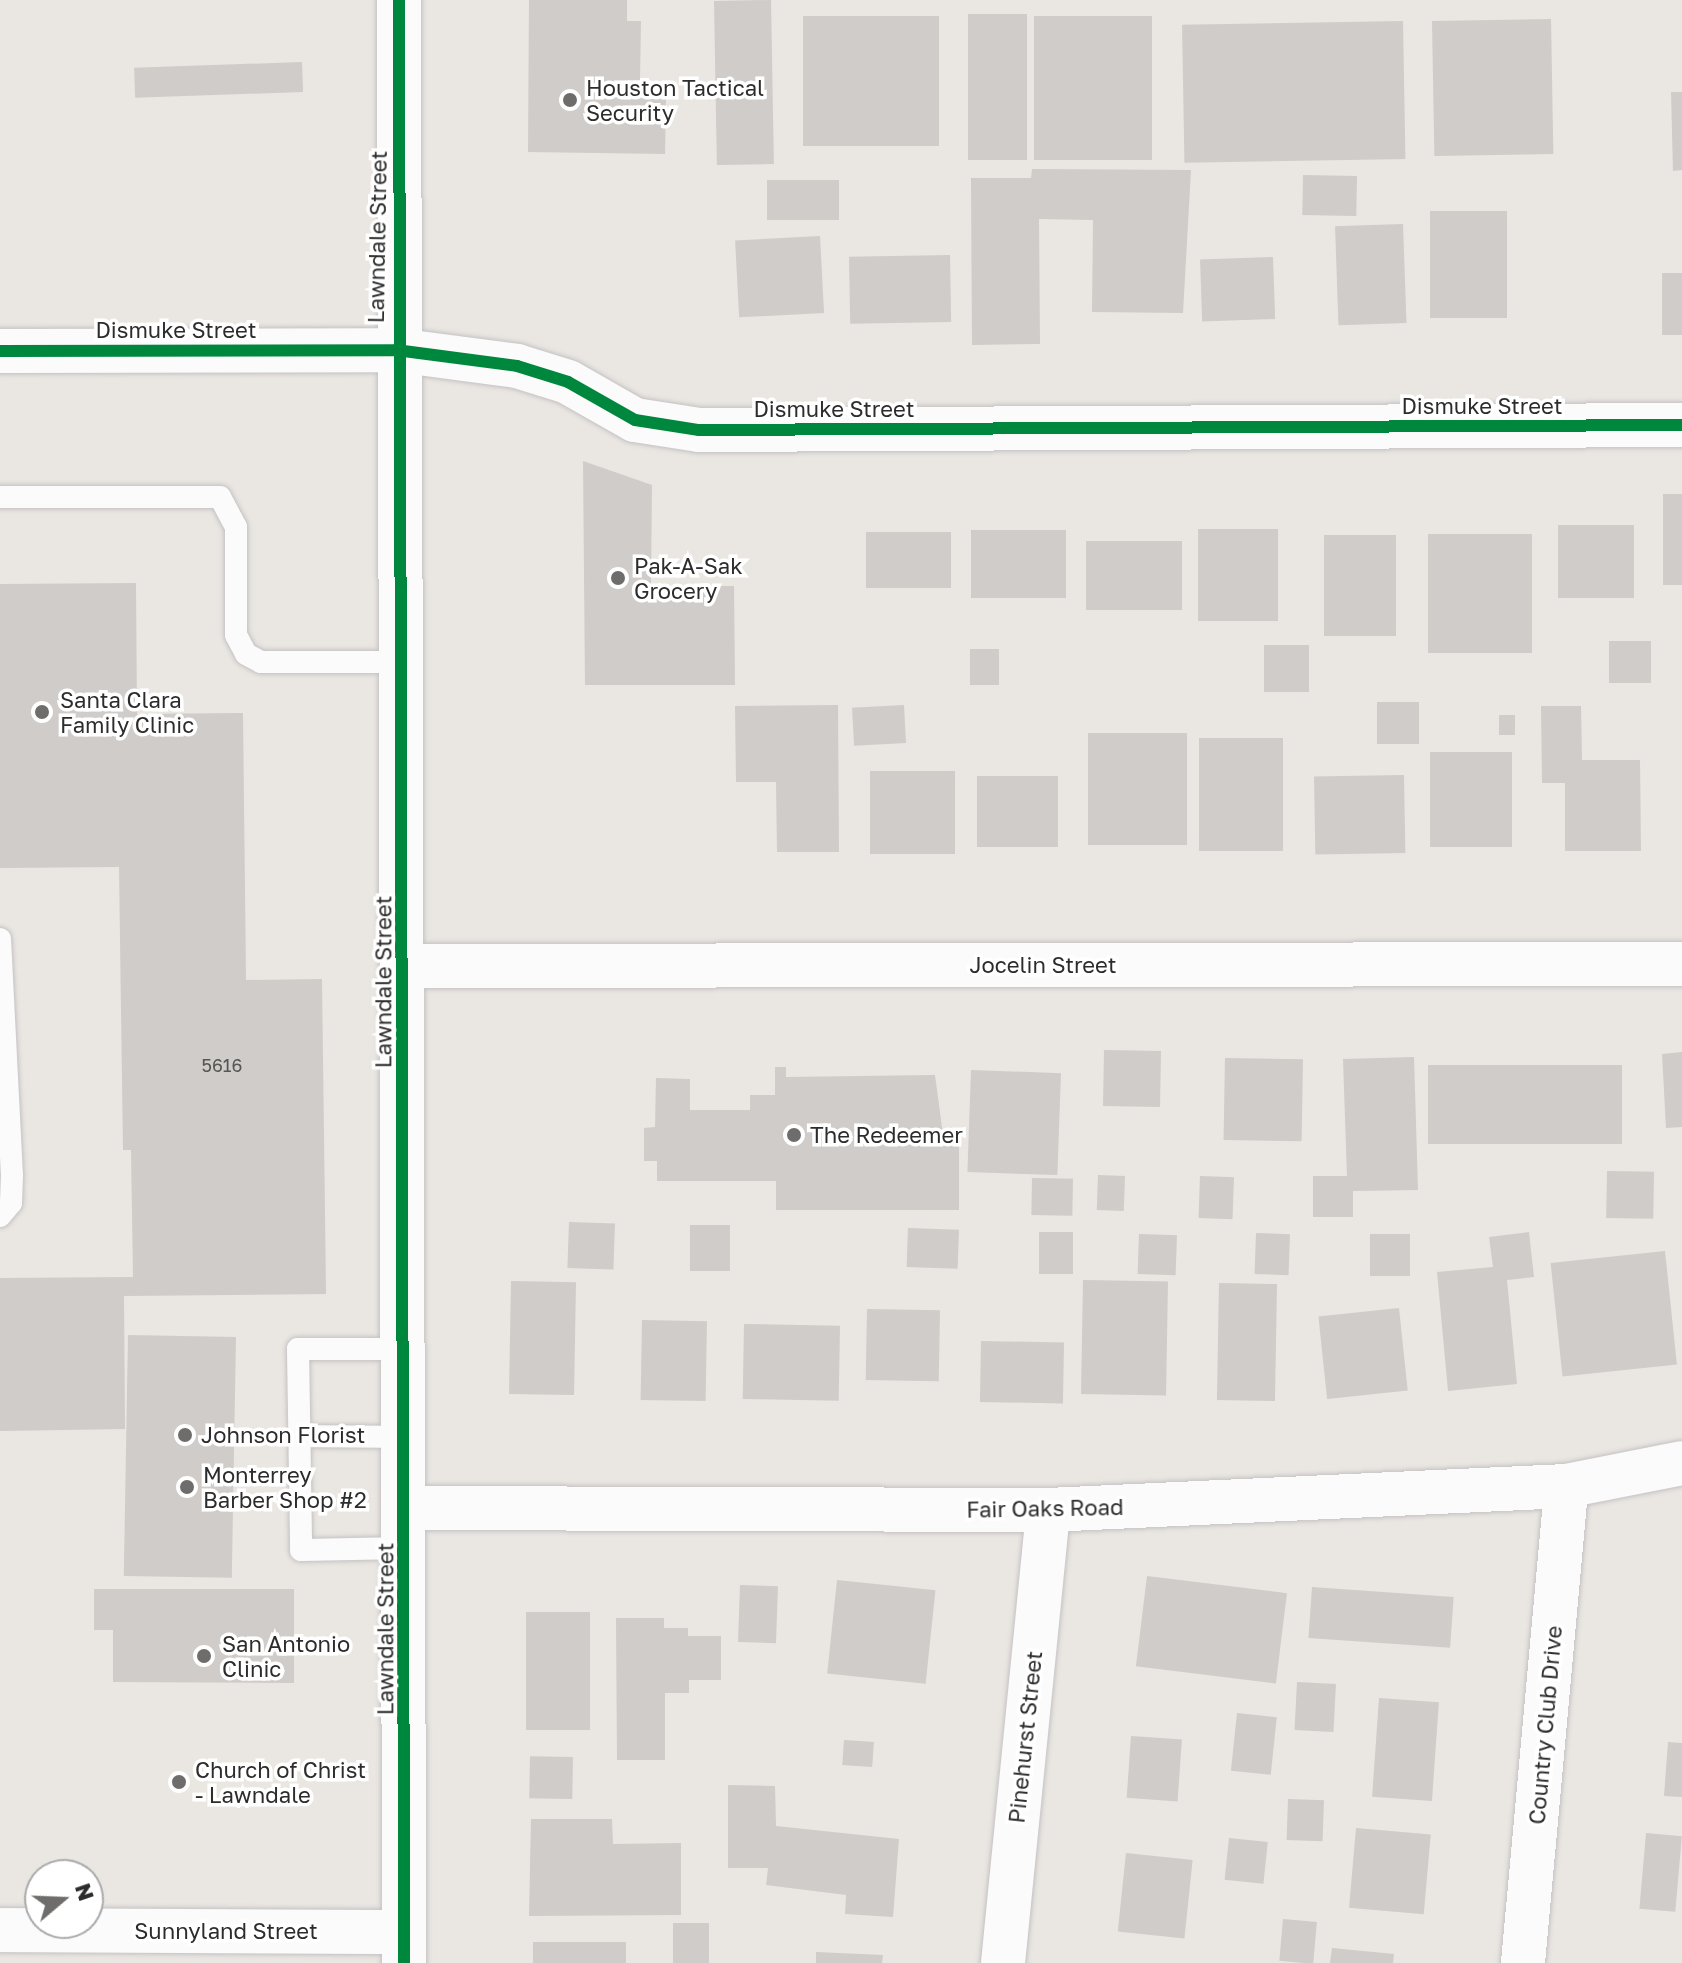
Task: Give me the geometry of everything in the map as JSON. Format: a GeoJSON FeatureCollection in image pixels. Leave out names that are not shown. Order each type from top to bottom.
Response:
{"type":"FeatureCollection","features":[{"type":"Feature","properties":{"kind":"street","name":"Lawndale Street"},"geometry":{"type":"LineString","coordinates":[[399,0],[396,350],[404,966],[404,1947]]}},
{"type":"Feature","properties":{"kind":"street","name":"Dismuke Street"},"geometry":{"type":"LineString","coordinates":[[0,351],[396,350],[517,366],[568,382],[635,420],[699,430],[1682,425]]}},
{"type":"Feature","properties":{"kind":"street","name":"Jocelin Street"},"geometry":{"type":"LineString","coordinates":[[404,966],[1682,964]]}},
{"type":"Feature","properties":{"kind":"street","name":"Fair Oaks Road"},"geometry":{"type":"LineString","coordinates":[[405,1528],[1048,1510],[1566,1486],[1682,1463]]}},
{"type":"Feature","properties":{"kind":"street","name":"Country Club Drive"},"geometry":{"type":"LineString","coordinates":[[1523,1963],[1566,1486]]}},
{"type":"Feature","properties":{"kind":"street","name":"Pinehurst Street"},"geometry":{"type":"LineString","coordinates":[[1003,1963],[1048,1510]]}},
{"type":"Feature","properties":{"kind":"street","name":"Sunnyland Street"},"geometry":{"type":"LineString","coordinates":[[0,1930],[404,1947]]}},
{"type":"Feature","properties":{"kind":"lane"},"geometry":{"type":"LineString","coordinates":[[0,497],[220,497],[236,527],[236,635],[246,654],[261,662],[400,662]]}},
{"type":"Feature","properties":{"kind":"lane"},"geometry":{"type":"LineString","coordinates":[[0,939],[12,1175],[11,1203],[0,1216]]}},
{"type":"Feature","properties":{"kind":"lane"},"geometry":{"type":"LineString","coordinates":[[405,1349],[298,1349],[301,1550],[405,1528]]}},
{"type":"Feature","properties":{"kind":"lane"},"geometry":{"type":"LineString","coordinates":[[299,1436],[405,1437]]}},
{"type":"Feature","properties":{"kind":"building"},"geometry":{"type":"Polygon","coordinates":[[[529,0],[627,0],[627,21],[641,21],[640,80],[627,80],[627,95],[666,96],[665,154],[528,152],[529,0]]]}},
{"type":"Feature","properties":{"kind":"building"},"geometry":{"type":"Polygon","coordinates":[[[771,0],[774,164],[717,165],[714,1],[771,0]]]}},
{"type":"Feature","properties":{"kind":"building"},"geometry":{"type":"Polygon","coordinates":[[[968,14],[1027,14],[1027,160],[968,160],[968,14]]]}},
{"type":"Feature","properties":{"kind":"building"},"geometry":{"type":"Polygon","coordinates":[[[803,16],[939,16],[939,146],[803,146],[803,16]]]}},
{"type":"Feature","properties":{"kind":"building"},"geometry":{"type":"Polygon","coordinates":[[[1034,16],[1152,16],[1152,160],[1034,160],[1034,16]]]}},
{"type":"Feature","properties":{"kind":"building"},"geometry":{"type":"Polygon","coordinates":[[[1551,19],[1553,154],[1434,156],[1432,21],[1551,19]]]}},
{"type":"Feature","properties":{"kind":"building"},"geometry":{"type":"Polygon","coordinates":[[[1403,21],[1405,159],[1184,163],[1182,25],[1403,21]]]}},
{"type":"Feature","properties":{"kind":"building"},"geometry":{"type":"Polygon","coordinates":[[[302,62],[303,92],[135,98],[134,68],[302,62]]]}},
{"type":"Feature","properties":{"kind":"building"},"geometry":{"type":"Polygon","coordinates":[[[1671,92],[1682,92],[1682,170],[1673,171],[1671,92]]]}},
{"type":"Feature","properties":{"kind":"building"},"geometry":{"type":"Polygon","coordinates":[[[1032,169],[1191,170],[1183,313],[1092,312],[1093,220],[1039,219],[1040,344],[972,345],[971,178],[1031,178],[1032,169]]]}},
{"type":"Feature","properties":{"kind":"building"},"geometry":{"type":"Polygon","coordinates":[[[1303,175],[1357,176],[1356,216],[1302,215],[1303,175]]]}},
{"type":"Feature","properties":{"kind":"building"},"geometry":{"type":"Polygon","coordinates":[[[767,180],[839,180],[839,220],[767,220],[767,180]]]}},
{"type":"Feature","properties":{"kind":"building"},"geometry":{"type":"Polygon","coordinates":[[[1430,211],[1507,211],[1507,318],[1430,318],[1430,211]]]}},
{"type":"Feature","properties":{"kind":"building"},"geometry":{"type":"Polygon","coordinates":[[[1403,224],[1406,323],[1338,325],[1335,226],[1403,224]]]}},
{"type":"Feature","properties":{"kind":"building"},"geometry":{"type":"Polygon","coordinates":[[[820,236],[824,313],[739,317],[735,240],[820,236]]]}},
{"type":"Feature","properties":{"kind":"building"},"geometry":{"type":"Polygon","coordinates":[[[950,255],[951,322],[850,324],[849,257],[950,255]]]}},
{"type":"Feature","properties":{"kind":"building"},"geometry":{"type":"Polygon","coordinates":[[[1273,257],[1275,319],[1202,322],[1200,260],[1273,257]]]}},
{"type":"Feature","properties":{"kind":"building"},"geometry":{"type":"Polygon","coordinates":[[[1662,273],[1682,273],[1682,335],[1662,335],[1662,273]]]}},
{"type":"Feature","properties":{"kind":"building"},"geometry":{"type":"Polygon","coordinates":[[[583,461],[652,485],[651,586],[734,586],[735,685],[585,685],[583,461]]]}},
{"type":"Feature","properties":{"kind":"building"},"geometry":{"type":"Polygon","coordinates":[[[1663,494],[1682,494],[1682,585],[1663,585],[1663,494]]]}},
{"type":"Feature","properties":{"kind":"building"},"geometry":{"type":"Polygon","coordinates":[[[1558,525],[1634,525],[1634,598],[1558,598],[1558,525]]]}},
{"type":"Feature","properties":{"kind":"building"},"geometry":{"type":"Polygon","coordinates":[[[1198,529],[1278,529],[1278,621],[1198,621],[1198,529]]]}},
{"type":"Feature","properties":{"kind":"building"},"geometry":{"type":"Polygon","coordinates":[[[971,530],[1066,530],[1066,598],[971,598],[971,530]]]}},
{"type":"Feature","properties":{"kind":"building"},"geometry":{"type":"Polygon","coordinates":[[[866,532],[951,532],[951,588],[866,588],[866,532]]]}},
{"type":"Feature","properties":{"kind":"building"},"geometry":{"type":"Polygon","coordinates":[[[1428,534],[1532,534],[1532,653],[1428,653],[1428,534]]]}},
{"type":"Feature","properties":{"kind":"building"},"geometry":{"type":"Polygon","coordinates":[[[1324,535],[1396,535],[1396,636],[1324,636],[1324,535]]]}},
{"type":"Feature","properties":{"kind":"building"},"geometry":{"type":"Polygon","coordinates":[[[1086,541],[1182,541],[1182,610],[1086,610],[1086,541]]]}},
{"type":"Feature","properties":{"kind":"building"},"geometry":{"type":"Polygon","coordinates":[[[136,583],[137,714],[243,713],[246,980],[322,979],[326,1294],[124,1296],[125,1429],[0,1431],[0,1278],[133,1277],[131,1150],[123,1150],[119,867],[0,868],[0,584],[136,583]]]}},
{"type":"Feature","properties":{"kind":"building"},"geometry":{"type":"Polygon","coordinates":[[[1609,641],[1651,641],[1651,683],[1609,683],[1609,641]]]}},
{"type":"Feature","properties":{"kind":"building"},"geometry":{"type":"Polygon","coordinates":[[[1264,645],[1309,645],[1309,692],[1264,692],[1264,645]]]}},
{"type":"Feature","properties":{"kind":"building"},"geometry":{"type":"Polygon","coordinates":[[[970,649],[999,649],[999,685],[970,685],[970,649]]]}},
{"type":"Feature","properties":{"kind":"building"},"geometry":{"type":"Polygon","coordinates":[[[1377,702],[1419,702],[1419,744],[1377,744],[1377,702]]]}},
{"type":"Feature","properties":{"kind":"building"},"geometry":{"type":"Polygon","coordinates":[[[838,705],[839,852],[777,852],[776,782],[736,782],[735,706],[838,705]]]}},
{"type":"Feature","properties":{"kind":"building"},"geometry":{"type":"Polygon","coordinates":[[[904,705],[906,743],[854,746],[852,708],[904,705]]]}},
{"type":"Feature","properties":{"kind":"building"},"geometry":{"type":"Polygon","coordinates":[[[1541,706],[1581,706],[1582,760],[1640,760],[1641,851],[1565,851],[1565,783],[1542,783],[1541,706]]]}},
{"type":"Feature","properties":{"kind":"building"},"geometry":{"type":"Polygon","coordinates":[[[1499,715],[1515,715],[1515,735],[1499,735],[1499,715]]]}},
{"type":"Feature","properties":{"kind":"building"},"geometry":{"type":"Polygon","coordinates":[[[1088,733],[1187,733],[1187,845],[1088,845],[1088,733]]]}},
{"type":"Feature","properties":{"kind":"building"},"geometry":{"type":"Polygon","coordinates":[[[1199,738],[1283,738],[1283,851],[1199,851],[1199,738]]]}},
{"type":"Feature","properties":{"kind":"building"},"geometry":{"type":"Polygon","coordinates":[[[1430,752],[1512,752],[1512,847],[1430,847],[1430,752]]]}},
{"type":"Feature","properties":{"kind":"building"},"geometry":{"type":"Polygon","coordinates":[[[870,771],[955,771],[955,854],[870,854],[870,771]]]}},
{"type":"Feature","properties":{"kind":"building"},"geometry":{"type":"Polygon","coordinates":[[[1404,775],[1405,853],[1315,855],[1314,777],[1404,775]]]}},
{"type":"Feature","properties":{"kind":"building"},"geometry":{"type":"Polygon","coordinates":[[[977,776],[1058,776],[1058,847],[977,847],[977,776]]]}},
{"type":"Feature","properties":{"kind":"building"},"geometry":{"type":"Polygon","coordinates":[[[1104,1050],[1161,1051],[1160,1107],[1103,1106],[1104,1050]]]}},
{"type":"Feature","properties":{"kind":"building"},"geometry":{"type":"Polygon","coordinates":[[[1682,1052],[1682,1127],[1666,1128],[1662,1054],[1682,1052]]]}},
{"type":"Feature","properties":{"kind":"building"},"geometry":{"type":"Polygon","coordinates":[[[1414,1057],[1418,1190],[1353,1191],[1353,1217],[1313,1217],[1313,1176],[1347,1176],[1343,1059],[1414,1057]]]}},
{"type":"Feature","properties":{"kind":"building"},"geometry":{"type":"Polygon","coordinates":[[[1225,1058],[1303,1059],[1302,1141],[1224,1140],[1225,1058]]]}},
{"type":"Feature","properties":{"kind":"building"},"geometry":{"type":"Polygon","coordinates":[[[1428,1065],[1622,1065],[1622,1144],[1428,1144],[1428,1065]]]}},
{"type":"Feature","properties":{"kind":"building","name":"The Redeemer"},"geometry":{"type":"Polygon","coordinates":[[[775,1067],[786,1067],[786,1077],[935,1075],[944,1142],[959,1142],[959,1210],[776,1210],[776,1181],[657,1181],[657,1161],[644,1161],[644,1128],[655,1127],[656,1078],[690,1079],[690,1110],[750,1110],[750,1095],[775,1095],[775,1067]]]}},
{"type":"Feature","properties":{"kind":"building"},"geometry":{"type":"Polygon","coordinates":[[[971,1070],[1061,1073],[1057,1175],[967,1172],[971,1070]]]}},
{"type":"Feature","properties":{"kind":"building"},"geometry":{"type":"Polygon","coordinates":[[[1607,1171],[1654,1172],[1653,1219],[1606,1218],[1607,1171]]]}},
{"type":"Feature","properties":{"kind":"building"},"geometry":{"type":"Polygon","coordinates":[[[1098,1175],[1125,1176],[1124,1211],[1097,1210],[1098,1175]]]}},
{"type":"Feature","properties":{"kind":"building"},"geometry":{"type":"Polygon","coordinates":[[[1200,1176],[1234,1177],[1233,1219],[1199,1218],[1200,1176]]]}},
{"type":"Feature","properties":{"kind":"building"},"geometry":{"type":"Polygon","coordinates":[[[1032,1178],[1073,1179],[1072,1216],[1031,1215],[1032,1178]]]}},
{"type":"Feature","properties":{"kind":"building"},"geometry":{"type":"Polygon","coordinates":[[[569,1222],[615,1224],[613,1270],[567,1268],[569,1222]]]}},
{"type":"Feature","properties":{"kind":"building"},"geometry":{"type":"Polygon","coordinates":[[[690,1225],[730,1225],[730,1271],[690,1271],[690,1225]]]}},
{"type":"Feature","properties":{"kind":"building"},"geometry":{"type":"Polygon","coordinates":[[[908,1228],[959,1230],[958,1269],[907,1267],[908,1228]]]}},
{"type":"Feature","properties":{"kind":"building"},"geometry":{"type":"Polygon","coordinates":[[[1039,1232],[1073,1232],[1073,1274],[1039,1274],[1039,1232]]]}},
{"type":"Feature","properties":{"kind":"building"},"geometry":{"type":"Polygon","coordinates":[[[1529,1232],[1534,1277],[1507,1280],[1517,1384],[1448,1391],[1437,1272],[1493,1267],[1489,1237],[1529,1232]]]}},
{"type":"Feature","properties":{"kind":"building"},"geometry":{"type":"Polygon","coordinates":[[[1256,1233],[1290,1234],[1289,1275],[1255,1274],[1256,1233]]]}},
{"type":"Feature","properties":{"kind":"building"},"geometry":{"type":"Polygon","coordinates":[[[1139,1234],[1177,1235],[1176,1275],[1138,1274],[1139,1234]]]}},
{"type":"Feature","properties":{"kind":"building"},"geometry":{"type":"Polygon","coordinates":[[[1370,1234],[1410,1234],[1410,1276],[1370,1276],[1370,1234]]]}},
{"type":"Feature","properties":{"kind":"building"},"geometry":{"type":"Polygon","coordinates":[[[1665,1251],[1677,1364],[1563,1376],[1551,1263],[1665,1251]]]}},
{"type":"Feature","properties":{"kind":"building"},"geometry":{"type":"Polygon","coordinates":[[[1083,1280],[1168,1281],[1166,1395],[1081,1394],[1083,1280]]]}},
{"type":"Feature","properties":{"kind":"building"},"geometry":{"type":"Polygon","coordinates":[[[511,1281],[576,1282],[574,1395],[509,1394],[511,1281]]]}},
{"type":"Feature","properties":{"kind":"building"},"geometry":{"type":"Polygon","coordinates":[[[1219,1283],[1277,1284],[1275,1401],[1217,1400],[1219,1283]]]}},
{"type":"Feature","properties":{"kind":"building"},"geometry":{"type":"Polygon","coordinates":[[[1399,1308],[1408,1391],[1327,1399],[1318,1316],[1399,1308]]]}},
{"type":"Feature","properties":{"kind":"building"},"geometry":{"type":"Polygon","coordinates":[[[867,1309],[940,1310],[939,1381],[866,1380],[867,1309]]]}},
{"type":"Feature","properties":{"kind":"building"},"geometry":{"type":"Polygon","coordinates":[[[642,1320],[707,1321],[706,1401],[641,1400],[642,1320]]]}},
{"type":"Feature","properties":{"kind":"building"},"geometry":{"type":"Polygon","coordinates":[[[744,1324],[840,1326],[839,1401],[743,1399],[744,1324]]]}},
{"type":"Feature","properties":{"kind":"building"},"geometry":{"type":"Polygon","coordinates":[[[128,1335],[236,1337],[232,1578],[124,1576],[128,1335]]]}},
{"type":"Feature","properties":{"kind":"building"},"geometry":{"type":"Polygon","coordinates":[[[981,1341],[1064,1342],[1063,1403],[980,1402],[981,1341]]]}},
{"type":"Feature","properties":{"kind":"building"},"geometry":{"type":"Polygon","coordinates":[[[1147,1576],[1287,1593],[1276,1684],[1136,1666],[1147,1576]]]}},
{"type":"Feature","properties":{"kind":"building"},"geometry":{"type":"Polygon","coordinates":[[[837,1580],[935,1590],[926,1684],[827,1673],[837,1580]]]}},
{"type":"Feature","properties":{"kind":"building"},"geometry":{"type":"Polygon","coordinates":[[[740,1585],[778,1586],[776,1643],[738,1642],[740,1585]]]}},
{"type":"Feature","properties":{"kind":"building"},"geometry":{"type":"Polygon","coordinates":[[[1312,1587],[1454,1597],[1450,1648],[1308,1638],[1312,1587]]]}},
{"type":"Feature","properties":{"kind":"building","name":"San Antonio Clinic"},"geometry":{"type":"Polygon","coordinates":[[[94,1589],[294,1589],[294,1683],[113,1682],[113,1630],[94,1630],[94,1589]]]}},
{"type":"Feature","properties":{"kind":"building"},"geometry":{"type":"Polygon","coordinates":[[[526,1612],[590,1612],[590,1730],[526,1730],[526,1612]]]}},
{"type":"Feature","properties":{"kind":"building"},"geometry":{"type":"Polygon","coordinates":[[[616,1618],[664,1618],[664,1628],[688,1628],[688,1636],[721,1636],[721,1680],[689,1680],[689,1693],[665,1693],[665,1760],[617,1760],[616,1618]]]}},
{"type":"Feature","properties":{"kind":"building"},"geometry":{"type":"Polygon","coordinates":[[[1297,1682],[1336,1684],[1333,1732],[1294,1730],[1297,1682]]]}},
{"type":"Feature","properties":{"kind":"building"},"geometry":{"type":"Polygon","coordinates":[[[1379,1698],[1439,1702],[1432,1801],[1372,1797],[1379,1698]]]}},
{"type":"Feature","properties":{"kind":"building"},"geometry":{"type":"Polygon","coordinates":[[[1237,1713],[1277,1717],[1271,1775],[1231,1771],[1237,1713]]]}},
{"type":"Feature","properties":{"kind":"building"},"geometry":{"type":"Polygon","coordinates":[[[1131,1736],[1182,1740],[1178,1801],[1127,1798],[1131,1736]]]}},
{"type":"Feature","properties":{"kind":"building"},"geometry":{"type":"Polygon","coordinates":[[[844,1740],[874,1742],[872,1767],[842,1765],[844,1740]]]}},
{"type":"Feature","properties":{"kind":"building"},"geometry":{"type":"Polygon","coordinates":[[[1668,1742],[1682,1743],[1682,1797],[1664,1796],[1668,1742]]]}},
{"type":"Feature","properties":{"kind":"building"},"geometry":{"type":"Polygon","coordinates":[[[530,1756],[573,1757],[572,1799],[529,1798],[530,1756]]]}},
{"type":"Feature","properties":{"kind":"building"},"geometry":{"type":"Polygon","coordinates":[[[728,1785],[775,1786],[776,1826],[899,1839],[893,1917],[845,1914],[846,1895],[766,1885],[768,1868],[728,1868],[728,1785]]]}},
{"type":"Feature","properties":{"kind":"building"},"geometry":{"type":"Polygon","coordinates":[[[1288,1799],[1324,1800],[1323,1841],[1287,1840],[1288,1799]]]}},
{"type":"Feature","properties":{"kind":"building"},"geometry":{"type":"Polygon","coordinates":[[[531,1819],[612,1819],[613,1844],[681,1843],[681,1915],[529,1916],[531,1819]]]}},
{"type":"Feature","properties":{"kind":"building"},"geometry":{"type":"Polygon","coordinates":[[[1356,1828],[1431,1835],[1424,1914],[1349,1908],[1356,1828]]]}},
{"type":"Feature","properties":{"kind":"building"},"geometry":{"type":"Polygon","coordinates":[[[1646,1833],[1682,1836],[1675,1912],[1639,1909],[1646,1833]]]}},
{"type":"Feature","properties":{"kind":"building"},"geometry":{"type":"Polygon","coordinates":[[[1229,1838],[1268,1842],[1263,1884],[1225,1880],[1229,1838]]]}},
{"type":"Feature","properties":{"kind":"building"},"geometry":{"type":"Polygon","coordinates":[[[1126,1853],[1193,1860],[1184,1939],[1118,1932],[1126,1853]]]}},
{"type":"Feature","properties":{"kind":"building"},"geometry":{"type":"Polygon","coordinates":[[[1283,1919],[1317,1922],[1313,1963],[1279,1961],[1283,1919]]]}},
{"type":"Feature","properties":{"kind":"building"},"geometry":{"type":"Polygon","coordinates":[[[673,1923],[709,1923],[709,1963],[673,1963],[673,1923]]]}},
{"type":"Feature","properties":{"kind":"building"},"geometry":{"type":"Polygon","coordinates":[[[533,1942],[626,1942],[626,1963],[533,1963],[533,1942]]]}},
{"type":"Feature","properties":{"kind":"building"},"geometry":{"type":"Polygon","coordinates":[[[1332,1948],[1394,1954],[1393,1963],[1330,1963],[1332,1948]]]}},
{"type":"Feature","properties":{"kind":"building"},"geometry":{"type":"Polygon","coordinates":[[[816,1952],[883,1955],[882,1963],[816,1963],[816,1952]]]}},
{"type":"Feature","properties":{"kind":"cycle path"},"geometry":{"type":"LineString","coordinates":[[399,0],[404,1963]]}},
{"type":"Feature","properties":{"kind":"cycle path"},"geometry":{"type":"LineString","coordinates":[[0,351],[396,350],[517,366],[568,382],[635,420],[699,430],[1682,425]]}},
{"type":"Feature","properties":{"kind":"place","name":"Houston Tactical Security"},"geometry":{"type":"Point","coordinates":[570,100]}},
{"type":"Feature","properties":{"kind":"place","name":"Pak-A-Sak Grocery"},"geometry":{"type":"Point","coordinates":[618,578]}},
{"type":"Feature","properties":{"kind":"place","name":"Santa Clara Family Clinic"},"geometry":{"type":"Point","coordinates":[42,712]}},
{"type":"Feature","properties":{"kind":"place","name":"The Redeemer"},"geometry":{"type":"Point","coordinates":[794,1135]}},
{"type":"Feature","properties":{"kind":"place","name":"Johnson Florist"},"geometry":{"type":"Point","coordinates":[185,1435]}},
{"type":"Feature","properties":{"kind":"place","name":"Monterrey Barber Shop #2"},"geometry":{"type":"Point","coordinates":[187,1487]}},
{"type":"Feature","properties":{"kind":"place","name":"San Antonio Clinic"},"geometry":{"type":"Point","coordinates":[204,1656]}},
{"type":"Feature","properties":{"kind":"place","name":"Church of Christ - Lawndale"},"geometry":{"type":"Point","coordinates":[179,1782]}}]}
